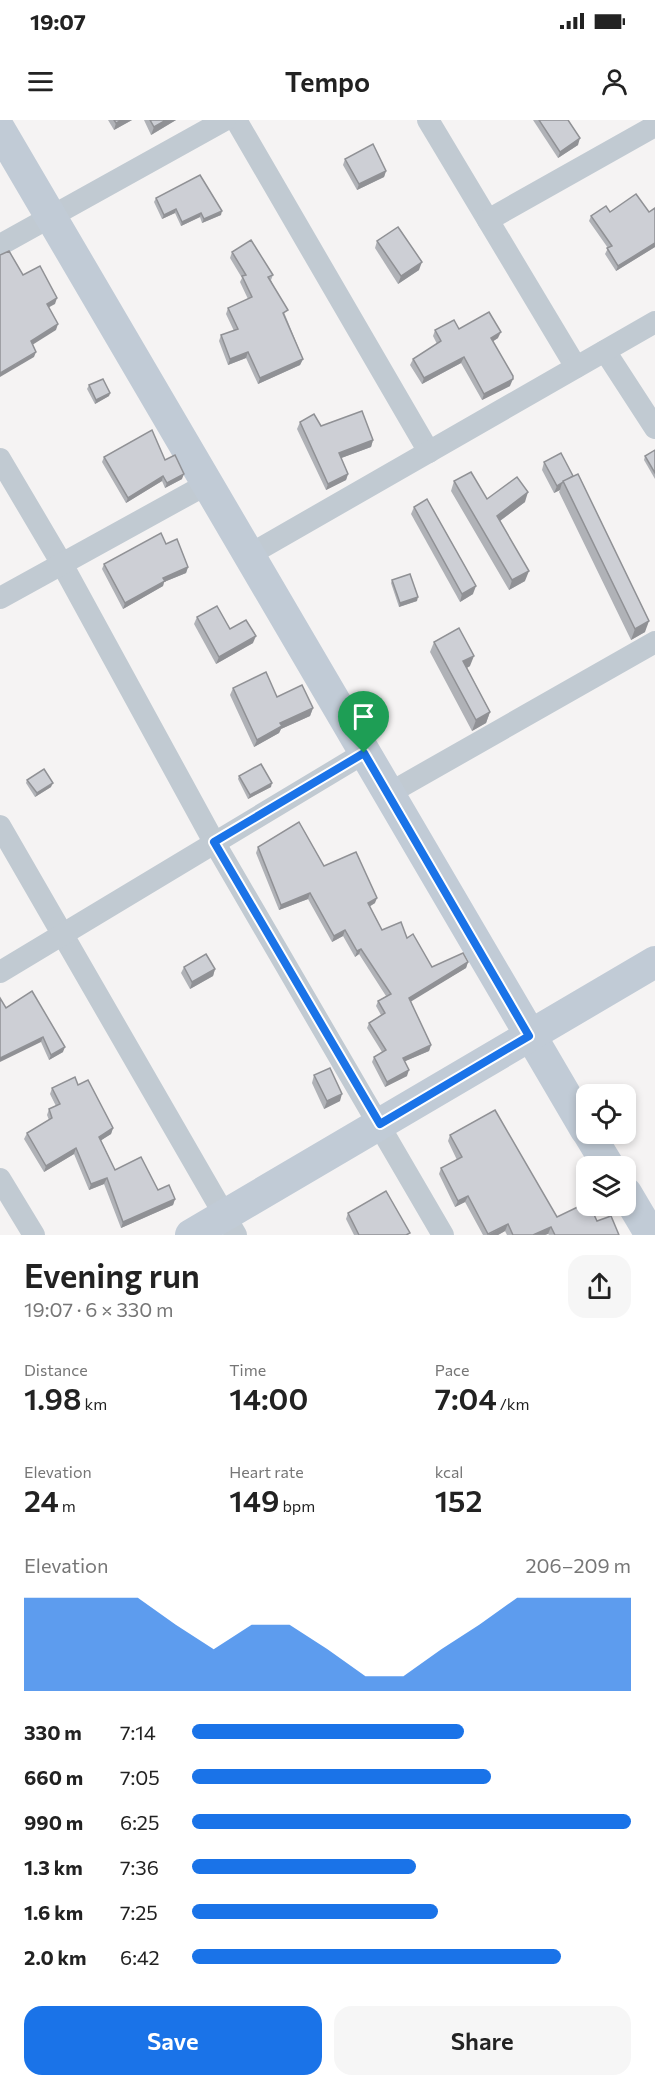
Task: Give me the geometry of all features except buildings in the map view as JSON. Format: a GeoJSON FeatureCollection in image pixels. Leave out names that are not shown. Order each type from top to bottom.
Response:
{"type":"FeatureCollection","features":[{"type":"Feature","properties":{"kind":"street"},"geometry":{"type":"LineString","coordinates":[[0,245],[225,120]]}},
{"type":"Feature","properties":{"kind":"street"},"geometry":{"type":"LineString","coordinates":[[236,120],[429,452]]}},
{"type":"Feature","properties":{"kind":"street"},"geometry":{"type":"LineString","coordinates":[[428,120],[576,367]]}},
{"type":"Feature","properties":{"kind":"street"},"geometry":{"type":"LineString","coordinates":[[488,220],[642,127]]}},
{"type":"Feature","properties":{"kind":"street"},"geometry":{"type":"LineString","coordinates":[[0,130],[576,1114]]}},
{"type":"Feature","properties":{"kind":"street"},"geometry":{"type":"LineString","coordinates":[[249,555],[655,322]]}},
{"type":"Feature","properties":{"kind":"street"},"geometry":{"type":"LineString","coordinates":[[605,351],[655,428]]}},
{"type":"Feature","properties":{"kind":"street"},"geometry":{"type":"LineString","coordinates":[[0,459],[62,564],[214,842],[443,1235]]}},
{"type":"Feature","properties":{"kind":"street"},"geometry":{"type":"LineString","coordinates":[[0,598],[207,484]]}},
{"type":"Feature","properties":{"kind":"street"},"geometry":{"type":"LineString","coordinates":[[388,794],[655,642]]}},
{"type":"Feature","properties":{"kind":"street"},"geometry":{"type":"LineString","coordinates":[[0,972],[364,753]]}},
{"type":"Feature","properties":{"kind":"street"},"geometry":{"type":"LineString","coordinates":[[0,826],[230,1225]]}},
{"type":"Feature","properties":{"kind":"street"},"geometry":{"type":"LineString","coordinates":[[191,1235],[230,1225],[380,1124],[655,962]]}},
{"type":"Feature","properties":{"kind":"street"},"geometry":{"type":"LineString","coordinates":[[0,1179],[34,1235]]}},
{"type":"Feature","properties":{"kind":"street"},"geometry":{"type":"LineString","coordinates":[[636,1210],[651,1235]]}},
{"type":"Feature","properties":{"kind":"route"},"geometry":{"type":"LineString","coordinates":[[364,753],[529,1036],[380,1124],[214,842],[364,753]]}}]}
